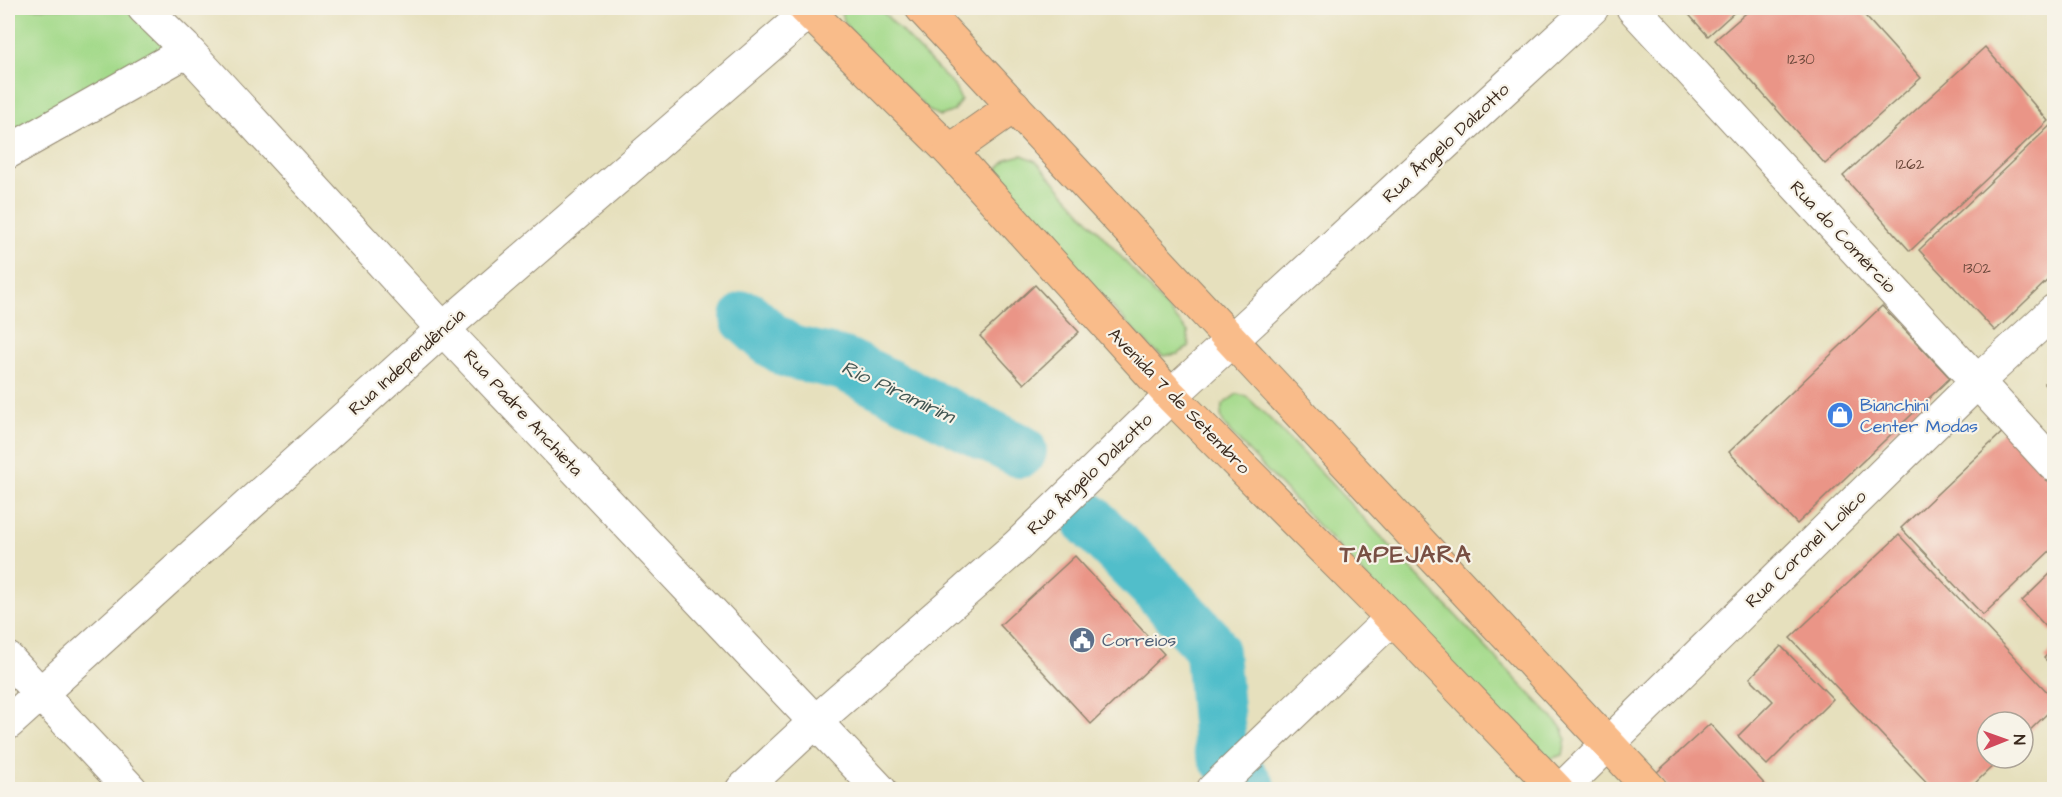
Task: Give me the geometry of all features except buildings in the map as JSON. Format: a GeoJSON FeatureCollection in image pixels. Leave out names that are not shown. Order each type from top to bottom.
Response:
{"type":"FeatureCollection","features":[{"type":"Feature","properties":{"kind":"main road"},"geometry":{"type":"LineString","coordinates":[[922,8],[1651,789]]}},
{"type":"Feature","properties":{"kind":"main road","name":"Avenida 7 de Setembro"},"geometry":{"type":"LineString","coordinates":[[809,9],[950,151],[1171,396],[1559,789]]}},
{"type":"Feature","properties":{"kind":"main road"},"geometry":{"type":"LineString","coordinates":[[950,151],[1014,106]]}},
{"type":"Feature","properties":{"kind":"street","name":"Rua Padre Anchieta"},"geometry":{"type":"LineString","coordinates":[[144,8],[187,51],[443,329],[880,789]]}},
{"type":"Feature","properties":{"kind":"street","name":"Rua Ângelo Dalzotto"},"geometry":{"type":"LineString","coordinates":[[742,789],[815,722],[1017,546],[1171,396],[1592,8]]}},
{"type":"Feature","properties":{"kind":"street","name":"Rua do Comércio"},"geometry":{"type":"LineString","coordinates":[[1633,8],[2055,465]]}},
{"type":"Feature","properties":{"kind":"street","name":"Rua Independência"},"geometry":{"type":"LineString","coordinates":[[8,723],[443,329],[809,9]]}},
{"type":"Feature","properties":{"kind":"street"},"geometry":{"type":"LineString","coordinates":[[8,152],[187,51]]}},
{"type":"Feature","properties":{"kind":"street","name":"Rua Coronel Lolico"},"geometry":{"type":"LineString","coordinates":[[1559,789],[1977,382],[2055,311]]}},
{"type":"Feature","properties":{"kind":"street"},"geometry":{"type":"LineString","coordinates":[[1217,786],[1392,618]]}},
{"type":"Feature","properties":{"kind":"street"},"geometry":{"type":"LineString","coordinates":[[8,659],[130,789]]}},
{"type":"Feature","properties":{"kind":"green space"},"geometry":{"type":"Polygon","coordinates":[[[8,8],[146,8],[181,45],[8,153],[8,8]]]}},
{"type":"Feature","properties":{"kind":"green space"},"geometry":{"type":"Polygon","coordinates":[[[843,8],[879,8],[954,86],[961,100],[954,111],[941,116],[929,111],[847,27],[841,13],[843,8]]]}},
{"type":"Feature","properties":{"kind":"green space"},"geometry":{"type":"Polygon","coordinates":[[[1022,155],[1036,161],[1188,332],[1189,347],[1178,354],[1163,356],[1152,349],[1005,194],[999,181],[998,168],[1007,159],[1022,155]]]}},
{"type":"Feature","properties":{"kind":"green space"},"geometry":{"type":"Polygon","coordinates":[[[1237,394],[1246,396],[1271,420],[1563,729],[1566,739],[1563,755],[1546,760],[1535,757],[1224,425],[1221,415],[1222,405],[1237,394]]]}},
{"type":"Feature","properties":{"kind":"waterway","name":"Rio Piramirim"},"geometry":{"type":"LineString","coordinates":[[747,318],[770,339],[790,352],[844,364],[1020,451]]}},
{"type":"Feature","properties":{"kind":"waterway","name":"Rio Piramirim"},"geometry":{"type":"LineString","coordinates":[[1088,519],[1207,642],[1212,652],[1220,745],[1224,755],[1250,790]]}},
{"type":"Feature","properties":{"kind":"place","name":"Bianchini Center Modas"},"geometry":{"type":"Point","coordinates":[1840,415]}},
{"type":"Feature","properties":{"kind":"place","name":"Correios"},"geometry":{"type":"Point","coordinates":[1082,640]}},
{"type":"Feature","properties":{"kind":"district","name":"TAPEJARA"},"geometry":{"type":"Point","coordinates":[1406,555]}}]}
